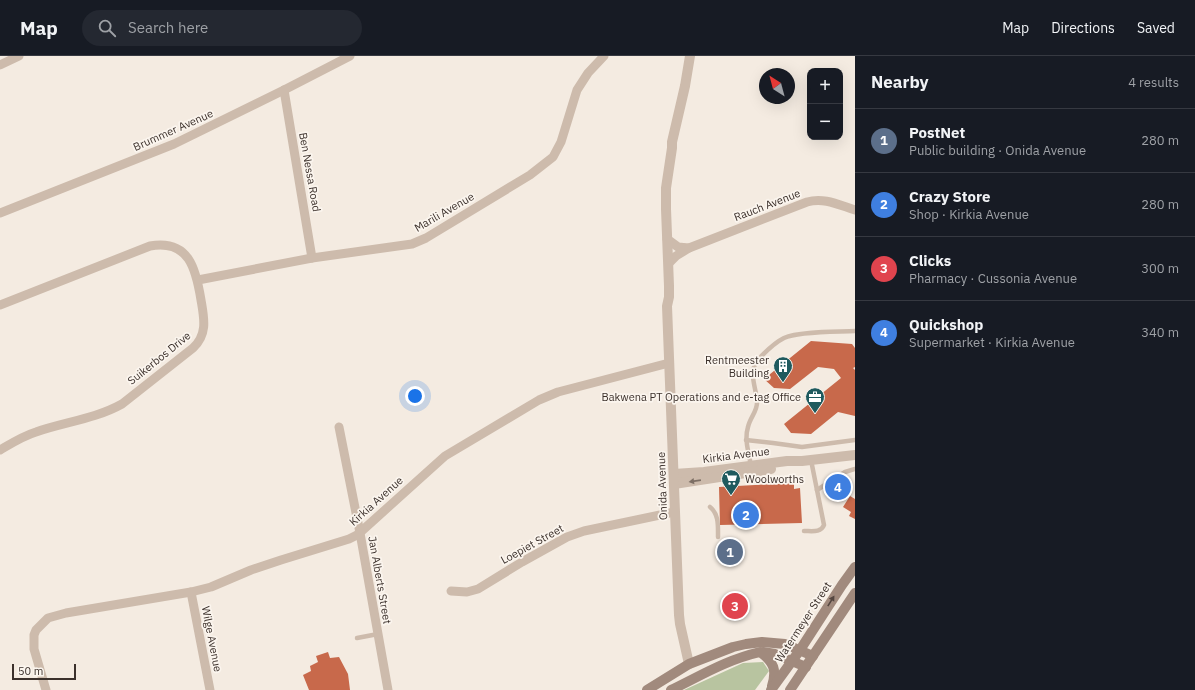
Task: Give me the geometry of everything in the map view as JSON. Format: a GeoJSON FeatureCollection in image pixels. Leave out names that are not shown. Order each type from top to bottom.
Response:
{"type":"FeatureCollection","features":[{"type":"Feature","properties":{"kind":"main road","name":"Watermeyer Street"},"geometry":{"type":"LineString","coordinates":[[771,690],[793,661],[855,567]]}},
{"type":"Feature","properties":{"kind":"main road"},"geometry":{"type":"LineString","coordinates":[[790,690],[855,593]]}},
{"type":"Feature","properties":{"kind":"main road"},"geometry":{"type":"LineString","coordinates":[[647,690],[689,664],[733,647],[746,644],[762,642],[777,643],[790,646],[813,656]]}},
{"type":"Feature","properties":{"kind":"main road"},"geometry":{"type":"LineString","coordinates":[[689,664],[704,666],[751,651],[775,654],[806,666]]}},
{"type":"Feature","properties":{"kind":"main road"},"geometry":{"type":"LineString","coordinates":[[671,690],[722,664],[760,652]]}},
{"type":"Feature","properties":{"kind":"main road"},"geometry":{"type":"LineString","coordinates":[[760,652],[770,659],[774,667],[774,679],[771,690]]}},
{"type":"Feature","properties":{"kind":"street"},"geometry":{"type":"LineString","coordinates":[[0,65],[19,56]]}},
{"type":"Feature","properties":{"kind":"street","name":"Brummer Avenue"},"geometry":{"type":"LineString","coordinates":[[0,213],[174,144],[350,56]]}},
{"type":"Feature","properties":{"kind":"street","name":"Marili Avenue"},"geometry":{"type":"LineString","coordinates":[[198,280],[312,258],[416,243],[430,236],[530,175],[553,157],[558,150],[577,90],[588,73],[604,56]]}},
{"type":"Feature","properties":{"kind":"street","name":"Onida Avenue"},"geometry":{"type":"LineString","coordinates":[[689,664],[680,624],[674,512],[667,306],[669,297],[669,263],[666,188],[672,142],[685,86],[690,56]]}},
{"type":"Feature","properties":{"kind":"street","name":"Ben Nessa Road"},"geometry":{"type":"LineString","coordinates":[[284,90],[312,258]]}},
{"type":"Feature","properties":{"kind":"street","name":"Onida Avenue"},"geometry":{"type":"LineString","coordinates":[[667,306],[664,298],[663,285],[660,190],[665,153],[668,146],[672,142]]}},
{"type":"Feature","properties":{"kind":"street","name":"Rauch Avenue"},"geometry":{"type":"LineString","coordinates":[[669,263],[688,248],[812,200],[826,200],[855,210]]}},
{"type":"Feature","properties":{"kind":"street"},"geometry":{"type":"LineString","coordinates":[[667,239],[678,247],[688,248]]}},
{"type":"Feature","properties":{"kind":"street","name":"Suikerbos Drive"},"geometry":{"type":"LineString","coordinates":[[0,305],[136,252],[156,245],[166,245],[182,252],[191,262],[198,280],[204,325],[201,339],[193,348],[126,401],[113,409],[98,415],[36,432],[0,450]]}},
{"type":"Feature","properties":{"kind":"street","name":"Kirkia Avenue"},"geometry":{"type":"LineString","coordinates":[[46,690],[34,645],[36,630],[45,620],[55,615],[191,592],[211,587],[252,570],[349,538],[360,533],[445,456],[534,403],[558,392],[669,363]]}},
{"type":"Feature","properties":{"kind":"street","name":"Jan Alberts Street"},"geometry":{"type":"LineString","coordinates":[[338,427],[360,533],[388,690]]}},
{"type":"Feature","properties":{"kind":"street","name":"Kirkia Avenue"},"geometry":{"type":"LineString","coordinates":[[674,479],[751,469],[780,468],[806,460],[855,455]]}},
{"type":"Feature","properties":{"kind":"street","name":"Loepiet Street"},"geometry":{"type":"LineString","coordinates":[[451,591],[467,592],[478,589],[567,537],[584,531],[674,512]]}},
{"type":"Feature","properties":{"kind":"street","name":"Wilge Avenue"},"geometry":{"type":"LineString","coordinates":[[191,592],[210,690]]}},
{"type":"Feature","properties":{"kind":"lane"},"geometry":{"type":"LineString","coordinates":[[751,469],[746,440],[749,424],[755,413],[757,405],[753,379],[754,366],[760,358],[780,341],[789,336],[855,331]]}},
{"type":"Feature","properties":{"kind":"lane"},"geometry":{"type":"LineString","coordinates":[[746,440],[802,447],[855,440]]}},
{"type":"Feature","properties":{"kind":"lane"},"geometry":{"type":"LineString","coordinates":[[804,531],[819,531],[824,525],[817,490],[806,460]]}},
{"type":"Feature","properties":{"kind":"lane"},"geometry":{"type":"LineString","coordinates":[[817,490],[845,472],[855,469]]}},
{"type":"Feature","properties":{"kind":"lane"},"geometry":{"type":"LineString","coordinates":[[710,507],[717,515],[718,537]]}},
{"type":"Feature","properties":{"kind":"lane"},"geometry":{"type":"LineString","coordinates":[[357,638],[378,634]]}},
{"type":"Feature","properties":{"kind":"green space"},"geometry":{"type":"Polygon","coordinates":[[[763,662],[769,671],[755,690],[684,690],[743,663],[763,662]]]}},
{"type":"Feature","properties":{"kind":"building","name":"Rentmeester Building"},"geometry":{"type":"Polygon","coordinates":[[[811,341],[852,344],[855,348],[855,367],[853,368],[855,370],[855,416],[838,412],[811,434],[791,433],[784,424],[841,378],[834,369],[818,367],[790,389],[774,388],[764,379],[811,341]]]}},
{"type":"Feature","properties":{"kind":"building"},"geometry":{"type":"Polygon","coordinates":[[[794,483],[794,489],[800,488],[802,523],[720,525],[719,487],[794,483]]]}},
{"type":"Feature","properties":{"kind":"building"},"geometry":{"type":"Polygon","coordinates":[[[850,496],[855,499],[855,519],[849,516],[851,512],[843,507],[850,496]]]}},
{"type":"Feature","properties":{"kind":"building"},"geometry":{"type":"Polygon","coordinates":[[[328,652],[330,658],[339,657],[348,674],[350,690],[309,690],[303,675],[311,671],[310,666],[318,662],[316,656],[328,652]]]}},
{"type":"Feature","properties":{"kind":"place","name":"Rentmeester Building"},"geometry":{"type":"Point","coordinates":[783,383]}},
{"type":"Feature","properties":{"kind":"place","name":"Bakwena PT Operations and e-tag Office"},"geometry":{"type":"Point","coordinates":[815,414]}},
{"type":"Feature","properties":{"kind":"place","name":"Quickshop"},"geometry":{"type":"Point","coordinates":[838,487]}},
{"type":"Feature","properties":{"kind":"place","name":"Woolworths"},"geometry":{"type":"Point","coordinates":[731,496]}},
{"type":"Feature","properties":{"kind":"place","name":"Crazy Store"},"geometry":{"type":"Point","coordinates":[746,515]}},
{"type":"Feature","properties":{"kind":"place","name":"PostNet"},"geometry":{"type":"Point","coordinates":[730,552]}},
{"type":"Feature","properties":{"kind":"place","name":"Clicks"},"geometry":{"type":"Point","coordinates":[735,606]}}]}
